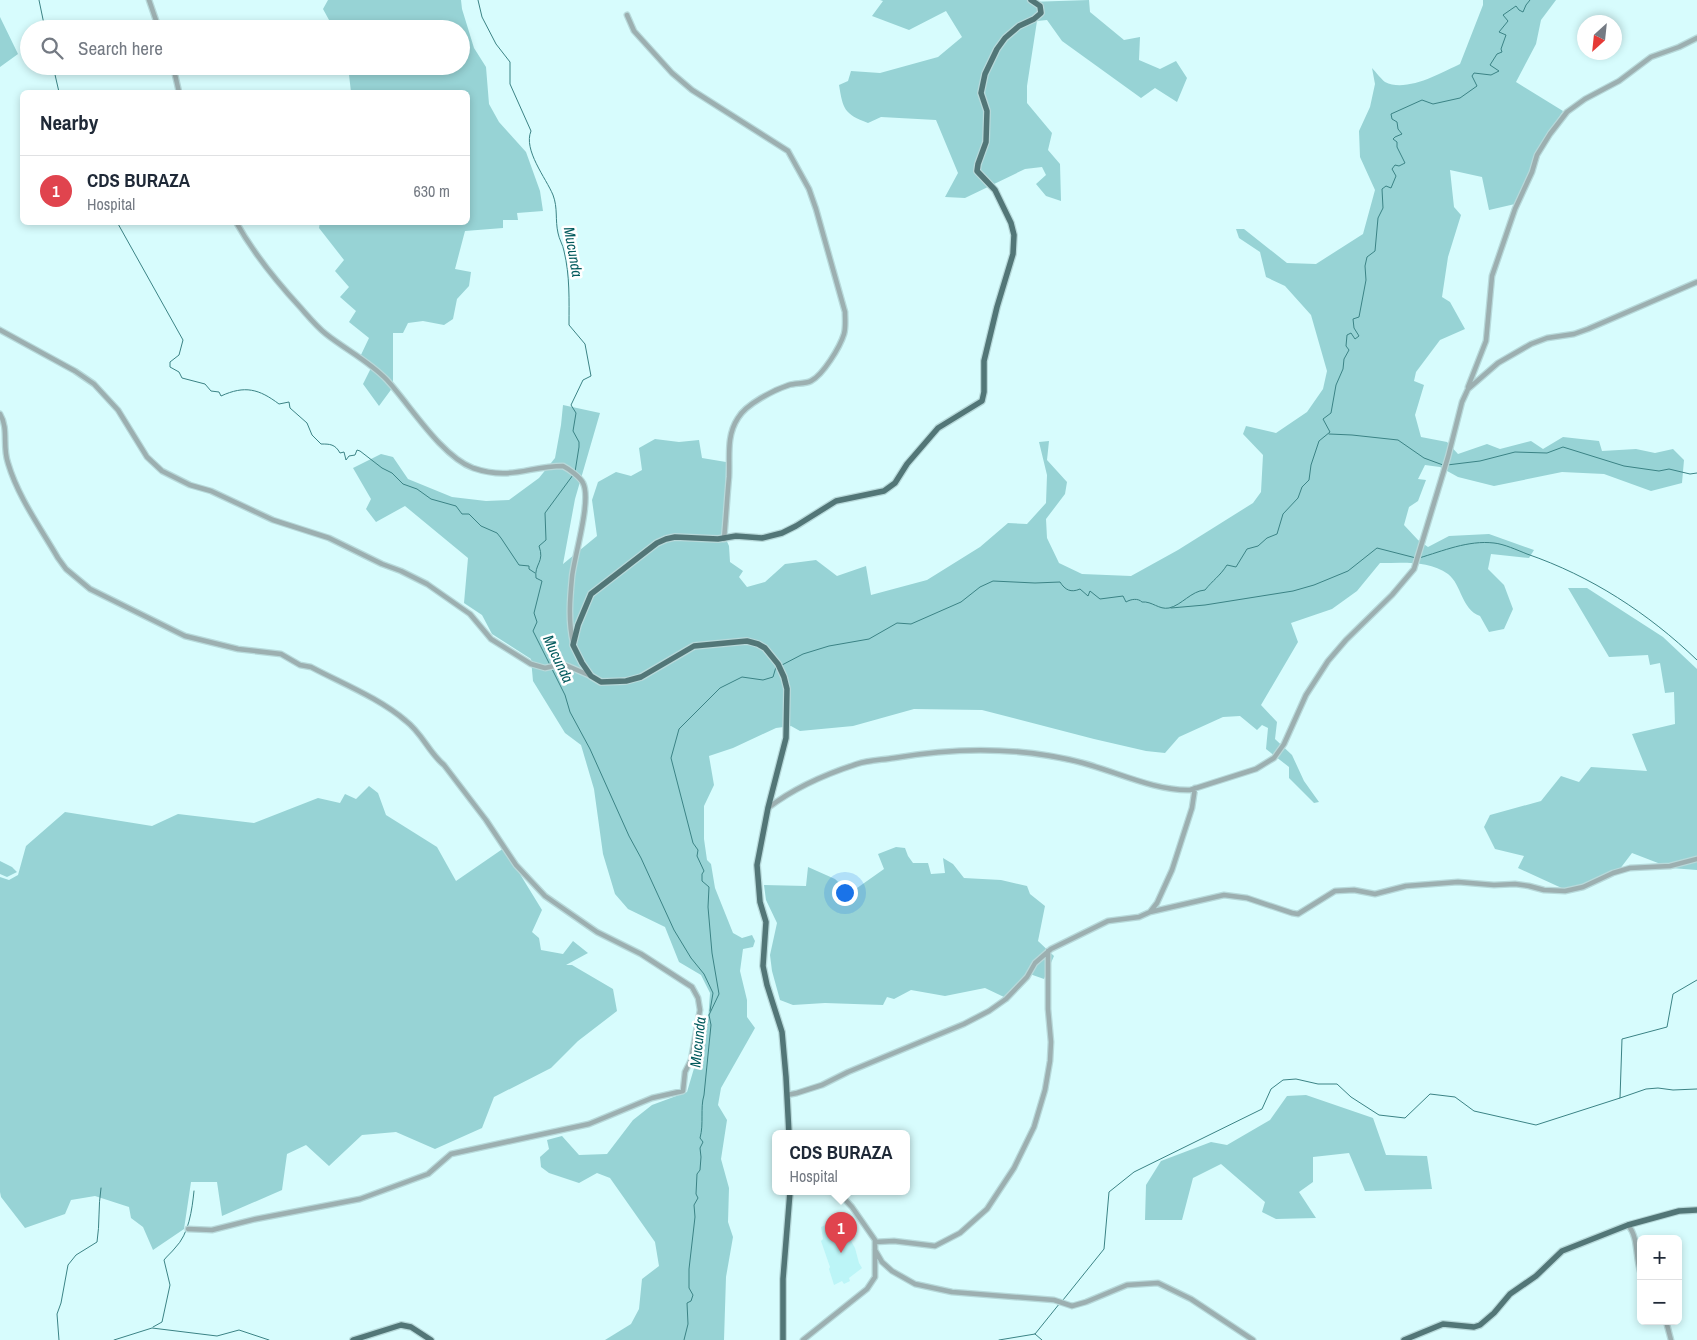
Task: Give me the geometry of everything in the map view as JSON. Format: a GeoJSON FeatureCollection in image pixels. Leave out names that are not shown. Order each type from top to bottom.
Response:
{"type":"FeatureCollection","features":[{"type":"Feature","properties":{"kind":"main road"},"geometry":{"type":"LineString","coordinates":[[789,1130],[782,1032],[763,966],[766,926],[761,908],[758,880],[758,859],[786,734],[787,689],[784,677],[779,666],[761,645],[749,641],[692,646],[645,675],[633,680],[599,681],[591,676],[582,663],[574,645],[578,625],[591,594],[657,543],[675,537],[724,538],[736,536],[760,538],[779,533],[805,521],[836,501],[889,489],[907,464],[938,428],[982,401],[984,392],[984,361],[997,307],[1013,254],[1014,235],[1011,222],[995,190],[977,171],[986,142],[987,127],[987,111],[981,89],[989,65],[1005,38],[1019,26],[1034,19],[1041,13],[1042,8],[1030,0]]}},
{"type":"Feature","properties":{"kind":"main road"},"geometry":{"type":"LineString","coordinates":[[783,1340],[783,1280],[790,1195]]}},
{"type":"Feature","properties":{"kind":"main road"},"geometry":{"type":"LineString","coordinates":[[1404,1340],[1443,1324],[1474,1328],[1494,1313],[1510,1294],[1536,1276],[1562,1252],[1628,1225],[1679,1211],[1697,1210]]}},
{"type":"Feature","properties":{"kind":"main road"},"geometry":{"type":"LineString","coordinates":[[353,1340],[401,1325],[411,1327],[431,1340]]}},
{"type":"Feature","properties":{"kind":"street"},"geometry":{"type":"LineString","coordinates":[[149,0],[156,20]]}},
{"type":"Feature","properties":{"kind":"street"},"geometry":{"type":"LineString","coordinates":[[627,15],[634,31],[672,74],[692,90],[788,151],[809,189],[845,312],[844,336],[826,367],[818,376],[811,381],[789,385],[765,396],[742,412],[736,420],[729,447],[724,538]]}},
{"type":"Feature","properties":{"kind":"street"},"geometry":{"type":"LineString","coordinates":[[768,808],[805,785],[856,764],[940,752],[1010,751],[1035,754],[1083,763],[1161,787],[1180,790],[1190,790],[1256,769],[1274,758],[1284,744],[1306,695],[1328,660],[1392,595],[1414,569],[1448,457],[1462,402],[1486,341],[1492,276],[1515,209],[1538,156],[1550,134],[1568,112],[1585,99],[1619,81],[1651,57],[1697,38]]}},
{"type":"Feature","properties":{"kind":"street"},"geometry":{"type":"LineString","coordinates":[[175,75],[179,90]]}},
{"type":"Feature","properties":{"kind":"street"},"geometry":{"type":"LineString","coordinates":[[238,225],[252,250],[288,296],[326,334],[378,371],[448,452],[472,468],[487,472],[507,474],[563,466],[583,483],[585,511],[572,577],[570,612],[570,632],[574,645]]}},
{"type":"Feature","properties":{"kind":"street"},"geometry":{"type":"LineString","coordinates":[[1468,389],[1498,363],[1536,341],[1574,334],[1588,329],[1697,282]]}},
{"type":"Feature","properties":{"kind":"street"},"geometry":{"type":"LineString","coordinates":[[0,330],[75,371],[94,384],[118,410],[148,457],[162,471],[185,483],[211,490],[275,520],[329,538],[414,577],[439,591],[470,614],[493,641],[530,664],[542,667],[563,664],[591,676]]}},
{"type":"Feature","properties":{"kind":"street"},"geometry":{"type":"LineString","coordinates":[[0,414],[5,422],[4,450],[15,484],[66,569],[90,589],[185,636],[238,649],[281,654],[300,665],[311,667],[376,700],[407,721],[486,820],[516,865],[545,896],[598,932],[641,954],[673,974],[692,987],[698,998],[700,1010],[695,1042],[691,1060],[685,1072],[683,1091],[652,1098],[589,1124],[451,1154],[428,1174],[360,1199],[256,1219],[212,1230],[188,1229]]}},
{"type":"Feature","properties":{"kind":"street"},"geometry":{"type":"LineString","coordinates":[[1150,912],[1157,903],[1172,870],[1192,808],[1195,788]]}},
{"type":"Feature","properties":{"kind":"street"},"geometry":{"type":"LineString","coordinates":[[787,1095],[822,1085],[848,1072],[944,1033],[989,1011],[1006,999],[1048,951],[1108,921],[1139,917],[1150,912],[1224,895],[1247,898],[1292,914],[1298,914],[1335,891],[1354,890],[1375,894],[1406,886],[1458,882],[1494,885],[1515,884],[1544,890],[1565,891],[1583,887],[1613,873],[1630,868],[1670,866],[1697,859]]}},
{"type":"Feature","properties":{"kind":"street"},"geometry":{"type":"LineString","coordinates":[[875,1242],[894,1241],[935,1246],[960,1233],[987,1209],[1014,1168],[1034,1127],[1045,1090],[1050,1061],[1048,951]]}},
{"type":"Feature","properties":{"kind":"street"},"geometry":{"type":"LineString","coordinates":[[803,1340],[870,1286],[875,1272],[875,1242],[852,1207],[841,1195]]}},
{"type":"Feature","properties":{"kind":"street"},"geometry":{"type":"LineString","coordinates":[[1628,1225],[1633,1231],[1637,1259]]}},
{"type":"Feature","properties":{"kind":"street"},"geometry":{"type":"LineString","coordinates":[[875,1250],[882,1262],[892,1271],[915,1284],[952,1292],[1054,1300],[1072,1306],[1127,1285],[1150,1282],[1158,1283],[1191,1299],[1253,1340]]}},
{"type":"Feature","properties":{"kind":"street"},"geometry":{"type":"LineString","coordinates":[[1667,1325],[1671,1340]]}},
{"type":"Feature","properties":{"kind":"shaded area"},"geometry":{"type":"Polygon","coordinates":[[[328,0],[461,0],[465,20],[329,20],[323,9],[328,0]]]}},
{"type":"Feature","properties":{"kind":"shaded area"},"geometry":{"type":"Polygon","coordinates":[[[880,0],[1028,0],[1029,2],[1089,0],[1090,12],[1124,40],[1140,37],[1139,60],[1160,69],[1176,61],[1187,78],[1177,102],[1155,88],[1141,98],[1062,41],[1047,20],[1037,21],[1027,86],[1027,103],[1052,133],[1048,150],[1060,164],[1061,201],[1046,196],[1036,184],[1046,175],[1042,167],[1025,169],[965,198],[945,197],[958,173],[936,120],[881,117],[868,123],[849,113],[842,100],[839,85],[848,81],[851,71],[880,73],[938,57],[962,37],[946,11],[909,30],[872,16],[883,1],[880,0]]]}},
{"type":"Feature","properties":{"kind":"shaded area"},"geometry":{"type":"Polygon","coordinates":[[[1483,0],[1556,0],[1541,20],[1536,44],[1516,82],[1563,111],[1537,151],[1530,173],[1515,204],[1489,210],[1482,177],[1450,170],[1454,207],[1461,215],[1448,257],[1442,297],[1450,302],[1465,329],[1440,340],[1416,372],[1414,381],[1424,385],[1415,415],[1421,437],[1447,442],[1458,454],[1487,444],[1500,449],[1531,441],[1543,449],[1563,437],[1599,441],[1602,451],[1636,449],[1655,453],[1673,449],[1684,460],[1682,483],[1651,491],[1604,474],[1562,472],[1494,486],[1458,477],[1440,467],[1425,465],[1418,479],[1426,480],[1418,501],[1409,507],[1404,525],[1418,540],[1428,547],[1449,536],[1489,534],[1534,550],[1529,558],[1491,554],[1488,569],[1504,585],[1513,609],[1504,629],[1489,632],[1480,616],[1474,613],[1465,603],[1456,584],[1448,574],[1432,566],[1406,563],[1380,563],[1357,591],[1332,609],[1291,623],[1298,642],[1261,705],[1277,722],[1275,739],[1292,755],[1304,781],[1319,802],[1314,803],[1289,778],[1289,767],[1266,749],[1268,728],[1262,725],[1257,730],[1240,716],[1223,717],[1179,737],[1165,753],[1146,751],[1094,739],[982,710],[914,709],[853,726],[800,731],[791,726],[776,728],[733,748],[709,756],[714,785],[704,806],[704,839],[707,860],[711,864],[715,888],[733,933],[742,938],[752,935],[755,941],[753,947],[743,949],[740,971],[747,1000],[747,1017],[755,1028],[721,1088],[718,1105],[727,1120],[721,1159],[729,1188],[728,1222],[733,1237],[726,1277],[724,1340],[605,1340],[631,1324],[639,1309],[642,1279],[659,1266],[655,1242],[610,1178],[597,1173],[579,1183],[549,1173],[541,1167],[540,1157],[549,1149],[547,1140],[562,1136],[579,1155],[607,1154],[633,1120],[652,1105],[687,1092],[708,1021],[710,993],[701,975],[679,962],[665,927],[628,909],[615,894],[603,854],[594,789],[581,745],[565,733],[533,681],[531,659],[492,634],[482,615],[464,603],[468,558],[405,506],[376,522],[366,509],[371,499],[353,468],[381,454],[393,457],[408,479],[452,497],[486,501],[509,500],[539,478],[555,458],[563,405],[600,413],[575,499],[563,564],[597,536],[592,500],[598,482],[616,472],[631,476],[642,470],[639,448],[655,439],[679,442],[699,440],[702,458],[726,462],[725,537],[729,546],[730,562],[743,571],[739,577],[747,587],[765,582],[785,564],[816,560],[837,576],[866,566],[871,595],[927,580],[980,547],[1008,523],[1027,524],[1046,503],[1047,475],[1039,442],[1049,441],[1047,460],[1067,482],[1065,494],[1046,519],[1047,538],[1059,563],[1082,574],[1131,576],[1178,550],[1253,503],[1261,492],[1263,455],[1243,434],[1246,426],[1276,433],[1307,412],[1323,389],[1327,371],[1311,315],[1285,286],[1266,277],[1260,252],[1239,238],[1236,229],[1244,229],[1287,263],[1316,264],[1363,234],[1375,190],[1360,157],[1359,131],[1370,107],[1375,84],[1372,68],[1385,82],[1393,85],[1403,85],[1413,84],[1433,77],[1460,64],[1483,5],[1483,0]]]}},
{"type":"Feature","properties":{"kind":"shaded area"},"geometry":{"type":"Polygon","coordinates":[[[0,17],[18,54],[0,67],[0,17]]]}},
{"type":"Feature","properties":{"kind":"shaded area"},"geometry":{"type":"Polygon","coordinates":[[[470,35],[474,48],[486,67],[489,104],[499,122],[526,152],[540,191],[543,211],[517,213],[518,220],[503,220],[503,228],[465,231],[455,269],[471,272],[469,286],[457,299],[453,319],[444,325],[423,321],[408,323],[403,333],[393,333],[393,387],[379,406],[363,384],[372,366],[360,357],[369,338],[349,322],[356,311],[340,297],[349,287],[335,271],[344,260],[319,228],[320,225],[470,225],[470,90],[351,90],[349,75],[470,75],[470,35]]]}},
{"type":"Feature","properties":{"kind":"shaded area"},"geometry":{"type":"Polygon","coordinates":[[[1568,588],[1587,588],[1663,637],[1697,669],[1697,870],[1671,868],[1632,853],[1616,874],[1585,888],[1566,890],[1518,868],[1524,856],[1495,849],[1484,827],[1490,815],[1541,801],[1561,776],[1579,782],[1591,767],[1647,771],[1632,734],[1675,724],[1674,692],[1665,693],[1660,663],[1650,665],[1648,655],[1609,657],[1568,588]]]}},
{"type":"Feature","properties":{"kind":"shaded area"},"geometry":{"type":"Polygon","coordinates":[[[369,786],[378,793],[386,815],[437,847],[456,881],[504,848],[542,910],[532,932],[539,938],[541,950],[563,954],[573,941],[588,953],[566,965],[572,965],[613,989],[617,1011],[578,1041],[551,1068],[494,1097],[482,1128],[435,1149],[396,1132],[362,1135],[329,1166],[306,1145],[287,1154],[282,1190],[222,1216],[217,1182],[191,1182],[184,1229],[153,1250],[143,1227],[131,1218],[129,1207],[95,1196],[71,1200],[65,1214],[25,1228],[1,1197],[0,1192],[0,877],[9,880],[18,875],[26,846],[65,812],[152,826],[178,814],[254,823],[318,798],[340,803],[345,794],[356,799],[369,786]]]}},
{"type":"Feature","properties":{"kind":"shaded area"},"geometry":{"type":"Polygon","coordinates":[[[896,847],[905,848],[913,863],[928,863],[931,874],[945,873],[943,858],[953,864],[964,878],[1001,880],[1027,886],[1030,894],[1045,906],[1038,941],[1054,956],[1044,979],[1027,973],[1011,992],[1004,997],[985,988],[945,996],[911,990],[894,999],[887,997],[883,1005],[825,1003],[793,1005],[780,1000],[772,971],[770,955],[777,923],[766,900],[764,885],[806,886],[808,867],[835,879],[850,893],[884,869],[878,854],[896,847]]]}},
{"type":"Feature","properties":{"kind":"shaded area"},"geometry":{"type":"Polygon","coordinates":[[[0,861],[17,872],[7,877],[0,874],[0,861]]]}},
{"type":"Feature","properties":{"kind":"shaded area"},"geometry":{"type":"Polygon","coordinates":[[[1306,1095],[1373,1118],[1386,1155],[1427,1156],[1432,1189],[1365,1191],[1349,1153],[1313,1157],[1313,1182],[1299,1192],[1316,1218],[1276,1219],[1262,1212],[1265,1202],[1221,1164],[1193,1178],[1182,1220],[1145,1220],[1146,1185],[1161,1161],[1211,1142],[1227,1145],[1270,1120],[1287,1096],[1306,1095]]]}},
{"type":"Feature","properties":{"kind":"shaded area"},"geometry":{"type":"Polygon","coordinates":[[[846,1216],[850,1239],[862,1268],[849,1278],[850,1281],[844,1284],[842,1281],[834,1285],[821,1241],[823,1239],[821,1227],[846,1216]]]}},
{"type":"Feature","properties":{"kind":"waterway"},"geometry":{"type":"LineString","coordinates":[[39,0],[43,20]]}},
{"type":"Feature","properties":{"kind":"waterway","name":"Mucunda"},"geometry":{"type":"LineString","coordinates":[[478,0],[482,17],[496,44],[510,62],[510,84],[531,131],[530,147],[536,164],[555,200],[558,233],[567,270],[569,325],[585,344],[591,376],[583,380],[571,405],[576,413],[573,431],[579,442],[575,472]]}},
{"type":"Feature","properties":{"kind":"waterway"},"geometry":{"type":"LineString","coordinates":[[782,665],[803,654],[829,646],[869,639],[897,623],[911,624],[961,602],[980,587],[993,581],[1060,582],[1068,590],[1080,589],[1088,596],[1090,591],[1100,599],[1123,596],[1126,602],[1136,599],[1162,608],[1169,608],[1195,593],[1205,590],[1227,565],[1236,567],[1247,549],[1258,546],[1267,538],[1277,534],[1283,514],[1298,498],[1302,487],[1309,480],[1311,465],[1319,441],[1330,432],[1323,419],[1331,413],[1336,385],[1343,369],[1344,359],[1349,350],[1346,346],[1347,335],[1351,333],[1355,339],[1359,336],[1354,328],[1353,319],[1359,317],[1366,280],[1365,266],[1367,257],[1375,251],[1378,218],[1383,208],[1382,189],[1386,186],[1391,188],[1396,176],[1392,169],[1395,165],[1399,166],[1405,163],[1397,147],[1397,142],[1393,139],[1402,134],[1398,129],[1397,122],[1392,119],[1391,114],[1422,100],[1433,104],[1460,98],[1477,86],[1472,76],[1474,73],[1491,75],[1499,71],[1490,65],[1497,54],[1502,52],[1501,49],[1506,35],[1499,32],[1508,21],[1503,15],[1516,6],[1523,12],[1530,0]]}},
{"type":"Feature","properties":{"kind":"waterway"},"geometry":{"type":"LineString","coordinates":[[55,75],[59,90]]}},
{"type":"Feature","properties":{"kind":"waterway"},"geometry":{"type":"LineString","coordinates":[[119,225],[183,340],[179,355],[170,362],[170,367],[179,372],[182,378],[205,384],[211,391],[219,392],[221,396],[237,390],[252,390],[265,395],[279,404],[289,402],[290,408],[307,423],[312,435],[321,444],[332,445],[340,453],[344,452],[346,460],[349,456],[355,455],[357,450],[360,451],[382,468],[392,473],[403,484],[417,489],[431,499],[456,506],[462,514],[469,514],[481,526],[497,533],[519,565],[529,566],[529,569],[535,573]]}},
{"type":"Feature","properties":{"kind":"waterway"},"geometry":{"type":"LineString","coordinates":[[1329,434],[1398,440],[1424,458],[1443,465]]}},
{"type":"Feature","properties":{"kind":"waterway"},"geometry":{"type":"LineString","coordinates":[[1447,465],[1480,461],[1515,452],[1547,453],[1563,447],[1624,466],[1659,471],[1669,469],[1690,474],[1697,473]]}},
{"type":"Feature","properties":{"kind":"waterway","name":"Mucunda"},"geometry":{"type":"LineString","coordinates":[[550,665],[533,631],[537,622],[534,613],[542,581],[536,578],[536,569],[541,556],[539,546],[546,540],[545,513],[573,475]]}},
{"type":"Feature","properties":{"kind":"waterway"},"geometry":{"type":"LineString","coordinates":[[1419,558],[1475,543],[1494,543],[1510,547],[1574,573],[1618,598],[1659,627],[1697,660]]}},
{"type":"Feature","properties":{"kind":"waterway"},"geometry":{"type":"LineString","coordinates":[[1171,608],[1205,605],[1293,591],[1314,585],[1348,571],[1377,548],[1416,558]]}},
{"type":"Feature","properties":{"kind":"waterway"},"geometry":{"type":"LineString","coordinates":[[709,1015],[719,994],[712,953],[708,907],[709,887],[702,881],[704,871],[697,856],[698,850],[693,843],[671,758],[679,729],[720,688],[742,677],[763,680],[773,677],[776,667]]}},
{"type":"Feature","properties":{"kind":"waterway","name":"Mucunda"},"geometry":{"type":"LineString","coordinates":[[552,669],[565,695],[570,712],[590,749],[674,930],[691,958],[704,974],[713,993],[710,1011]]}},
{"type":"Feature","properties":{"kind":"waterway"},"geometry":{"type":"LineString","coordinates":[[1063,1300],[1104,1249],[1109,1192],[1134,1172],[1262,1109],[1271,1089],[1283,1080],[1296,1079],[1318,1084],[1337,1084],[1351,1097],[1379,1115],[1405,1118],[1430,1094],[1455,1097],[1474,1111],[1536,1125],[1620,1098],[1622,1039],[1667,1027],[1673,994],[1697,980]]}},
{"type":"Feature","properties":{"kind":"waterway","name":"Mucunda"},"geometry":{"type":"LineString","coordinates":[[684,1340],[688,1324],[687,1303],[691,1301],[693,1295],[689,1288],[689,1269],[695,1217],[694,1205],[698,1198],[696,1194],[697,1174],[700,1170],[700,1148],[703,1142],[700,1138],[711,1025],[709,1015]]}},
{"type":"Feature","properties":{"kind":"waterway"},"geometry":{"type":"LineString","coordinates":[[1620,1098],[1646,1089],[1697,1089]]}},
{"type":"Feature","properties":{"kind":"waterway"},"geometry":{"type":"LineString","coordinates":[[59,1340],[57,1314],[68,1265],[76,1255],[97,1242],[101,1188]]}},
{"type":"Feature","properties":{"kind":"waterway"},"geometry":{"type":"LineString","coordinates":[[153,1327],[162,1322],[170,1285],[164,1260],[184,1236],[191,1214],[194,1191]]}},
{"type":"Feature","properties":{"kind":"waterway"},"geometry":{"type":"LineString","coordinates":[[999,1340],[1035,1334],[1060,1303]]}},
{"type":"Feature","properties":{"kind":"waterway"},"geometry":{"type":"LineString","coordinates":[[114,1340],[152,1328],[217,1336],[239,1330],[269,1340]]}},
{"type":"Feature","properties":{"kind":"waterway"},"geometry":{"type":"LineString","coordinates":[[1035,1334],[1042,1340]]}},
{"type":"Feature","properties":{"kind":"place","name":"CDS BURAZA"},"geometry":{"type":"Point","coordinates":[841,1253]}}]}
